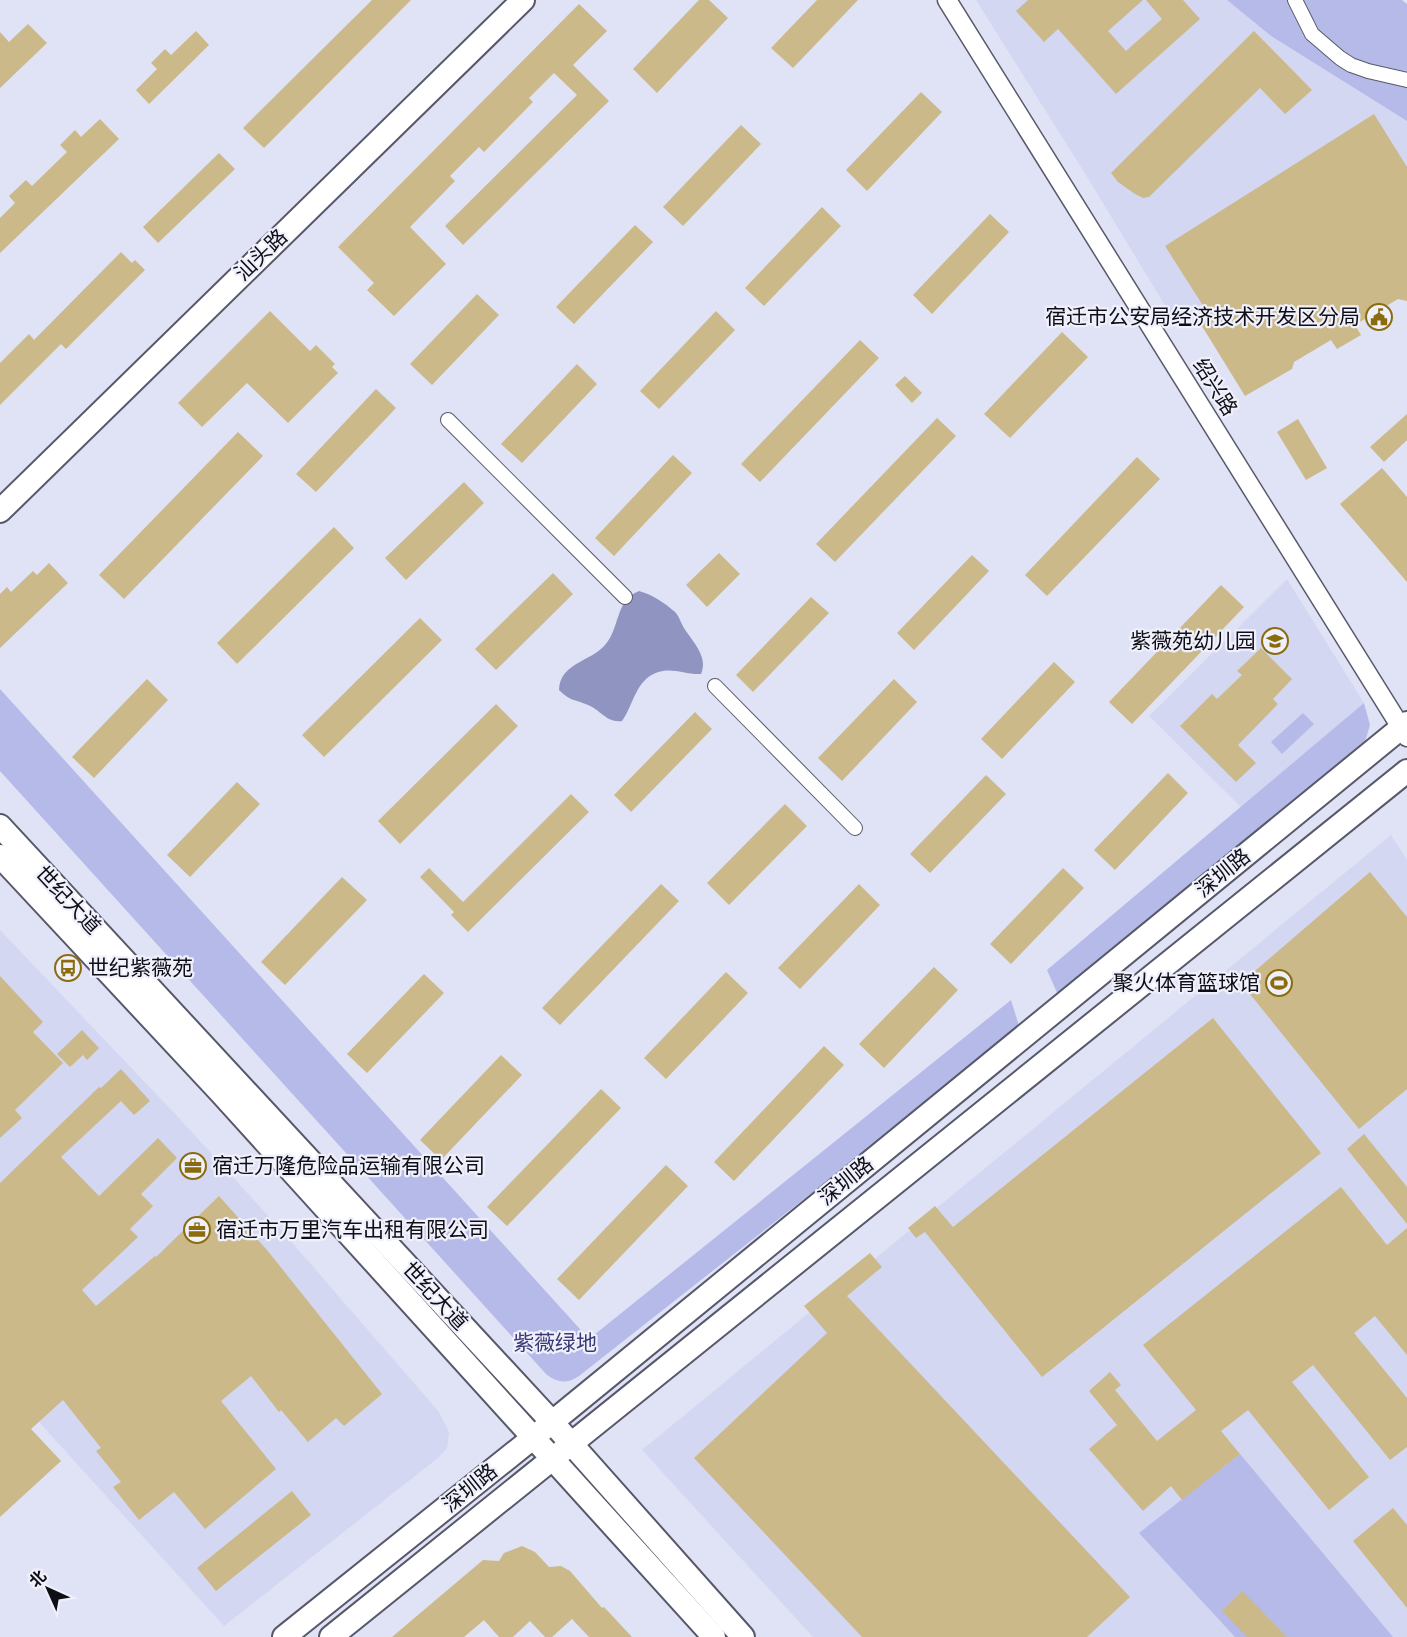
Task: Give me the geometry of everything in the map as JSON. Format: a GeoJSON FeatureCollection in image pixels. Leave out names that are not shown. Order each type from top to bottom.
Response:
{"type":"FeatureCollection","features":[{"type":"Feature","properties":{"kind":"street","name":"汕头路"},"geometry":{"type":"LineString","coordinates":[[0,493],[505,0]]}},
{"type":"Feature","properties":{"kind":"street","name":"汕头路"},"geometry":{"type":"LineString","coordinates":[[0,511],[523,0]]}},
{"type":"Feature","properties":{"kind":"street","name":"绍兴路"},"geometry":{"type":"LineString","coordinates":[[947,0],[1405,729]]}},
{"type":"Feature","properties":{"kind":"street"},"geometry":{"type":"LineString","coordinates":[[1295,0],[1312,34],[1340,58],[1368,71],[1407,80]]}},
{"type":"Feature","properties":{"kind":"street"},"geometry":{"type":"LineString","coordinates":[[448,420],[625,597]]}},
{"type":"Feature","properties":{"kind":"street"},"geometry":{"type":"LineString","coordinates":[[715,686],[855,828]]}},
{"type":"Feature","properties":{"kind":"street","name":"深圳路"},"geometry":{"type":"LineString","coordinates":[[284,1637],[534,1437],[1405,729]]}},
{"type":"Feature","properties":{"kind":"street","name":"深圳路"},"geometry":{"type":"LineString","coordinates":[[331,1637],[1407,771]]}},
{"type":"Feature","properties":{"kind":"street","name":"世纪大道"},"geometry":{"type":"LineString","coordinates":[[0,826],[552,1422],[743,1637]]}},
{"type":"Feature","properties":{"kind":"street","name":"世纪大道"},"geometry":{"type":"LineString","coordinates":[[0,856],[220,1092],[714,1637]]}},
{"type":"Feature","properties":{"kind":"shaded area"},"geometry":{"type":"Polygon","coordinates":[[[976,0],[1227,0],[1271,36],[1407,121],[1407,175],[1175,322],[976,0]]]}},
{"type":"Feature","properties":{"kind":"shaded area","name":"紫薇苑幼儿园"},"geometry":{"type":"Polygon","coordinates":[[[1287,579],[1364,703],[1241,807],[1149,716],[1287,579]]]}},
{"type":"Feature","properties":{"kind":"shaded area"},"geometry":{"type":"Polygon","coordinates":[[[639,591],[658,599],[676,614],[701,655],[703,668],[701,674],[663,671],[647,678],[641,684],[622,721],[616,721],[559,690],[564,674],[570,668],[605,645],[626,601],[639,591]]]}},
{"type":"Feature","properties":{"kind":"shaded area"},"geometry":{"type":"Polygon","coordinates":[[[1391,835],[1407,860],[1407,1637],[813,1637],[642,1450],[1391,835]]]}},
{"type":"Feature","properties":{"kind":"shaded area"},"geometry":{"type":"Polygon","coordinates":[[[0,930],[178,1117],[282,1231],[439,1412],[449,1432],[447,1448],[438,1458],[224,1626],[0,1379],[0,930]]]}},
{"type":"Feature","properties":{"kind":"green space"},"geometry":{"type":"Polygon","coordinates":[[[1227,0],[1402,0],[1407,4],[1407,121],[1271,36],[1227,0]]]}},
{"type":"Feature","properties":{"kind":"green space","name":"紫薇绿地"},"geometry":{"type":"Polygon","coordinates":[[[0,689],[589,1339],[1011,1000],[1020,1029],[579,1376],[567,1381],[555,1380],[547,1375],[0,771],[0,689]]]}},
{"type":"Feature","properties":{"kind":"green space"},"geometry":{"type":"Polygon","coordinates":[[[1364,703],[1370,725],[1364,745],[1059,997],[1047,970],[1364,703]]]}},
{"type":"Feature","properties":{"kind":"green space"},"geometry":{"type":"Polygon","coordinates":[[[1303,713],[1314,724],[1282,754],[1271,742],[1303,713]]]}},
{"type":"Feature","properties":{"kind":"green space"},"geometry":{"type":"Polygon","coordinates":[[[1240,1454],[1393,1637],[1235,1637],[1139,1533],[1240,1454]]]}},
{"type":"Feature","properties":{"kind":"building"},"geometry":{"type":"Polygon","coordinates":[[[372,0],[411,0],[264,148],[243,128],[372,0]]]}},
{"type":"Feature","properties":{"kind":"building"},"geometry":{"type":"Polygon","coordinates":[[[699,0],[709,0],[728,18],[657,93],[633,69],[699,0]]]}},
{"type":"Feature","properties":{"kind":"building"},"geometry":{"type":"Polygon","coordinates":[[[817,0],[858,0],[793,68],[771,48],[817,0]]]}},
{"type":"Feature","properties":{"kind":"building"},"geometry":{"type":"Polygon","coordinates":[[[1028,0],[1143,0],[1108,31],[1126,51],[1162,19],[1146,0],[1183,0],[1200,19],[1116,94],[1058,29],[1044,42],[1016,11],[1028,0]]]}},
{"type":"Feature","properties":{"kind":"building"},"geometry":{"type":"Polygon","coordinates":[[[579,4],[607,31],[573,65],[609,101],[463,245],[445,226],[577,95],[554,73],[529,98],[533,102],[484,152],[479,147],[450,176],[455,181],[410,227],[446,264],[394,316],[367,290],[374,283],[338,247],[579,4]]]}},
{"type":"Feature","properties":{"kind":"building"},"geometry":{"type":"Polygon","coordinates":[[[28,24],[47,43],[0,88],[0,32],[9,42],[28,24]]]}},
{"type":"Feature","properties":{"kind":"building"},"geometry":{"type":"Polygon","coordinates":[[[196,31],[209,45],[149,104],[136,90],[157,69],[151,63],[165,49],[171,55],[196,31]]]}},
{"type":"Feature","properties":{"kind":"building"},"geometry":{"type":"Polygon","coordinates":[[[1254,31],[1312,90],[1285,114],[1260,88],[1149,197],[1143,198],[1118,182],[1111,173],[1254,31]]]}},
{"type":"Feature","properties":{"kind":"building"},"geometry":{"type":"Polygon","coordinates":[[[921,92],[942,112],[867,191],[846,170],[921,92]]]}},
{"type":"Feature","properties":{"kind":"building"},"geometry":{"type":"Polygon","coordinates":[[[1374,114],[1407,167],[1407,301],[1398,299],[1355,325],[1361,335],[1337,349],[1331,340],[1294,362],[1292,369],[1245,396],[1197,318],[1207,312],[1165,246],[1374,114]]]}},
{"type":"Feature","properties":{"kind":"building"},"geometry":{"type":"Polygon","coordinates":[[[100,119],[119,139],[0,253],[0,218],[15,203],[9,196],[26,180],[32,186],[67,152],[60,145],[75,130],[81,137],[100,119]]]}},
{"type":"Feature","properties":{"kind":"building"},"geometry":{"type":"Polygon","coordinates":[[[741,125],[761,144],[683,226],[663,207],[741,125]]]}},
{"type":"Feature","properties":{"kind":"building"},"geometry":{"type":"Polygon","coordinates":[[[219,153],[235,169],[158,243],[143,227],[219,153]]]}},
{"type":"Feature","properties":{"kind":"building"},"geometry":{"type":"Polygon","coordinates":[[[822,207],[841,226],[764,306],[745,288],[822,207]]]}},
{"type":"Feature","properties":{"kind":"building"},"geometry":{"type":"Polygon","coordinates":[[[990,214],[1009,232],[932,314],[913,295],[990,214]]]}},
{"type":"Feature","properties":{"kind":"building"},"geometry":{"type":"Polygon","coordinates":[[[635,225],[653,242],[574,324],[556,307],[635,225]]]}},
{"type":"Feature","properties":{"kind":"building"},"geometry":{"type":"Polygon","coordinates":[[[121,252],[132,263],[135,260],[145,270],[66,349],[61,344],[0,405],[0,363],[29,334],[34,340],[121,252]]]}},
{"type":"Feature","properties":{"kind":"building"},"geometry":{"type":"Polygon","coordinates":[[[477,294],[499,315],[432,385],[410,364],[477,294]]]}},
{"type":"Feature","properties":{"kind":"building"},"geometry":{"type":"Polygon","coordinates":[[[270,311],[310,351],[316,345],[335,364],[332,367],[338,373],[288,423],[247,383],[202,427],[178,403],[270,311]]]}},
{"type":"Feature","properties":{"kind":"building"},"geometry":{"type":"Polygon","coordinates":[[[716,311],[735,330],[659,409],[640,391],[716,311]]]}},
{"type":"Feature","properties":{"kind":"building"},"geometry":{"type":"Polygon","coordinates":[[[1062,332],[1088,357],[1010,438],[984,414],[1062,332]]]}},
{"type":"Feature","properties":{"kind":"building"},"geometry":{"type":"Polygon","coordinates":[[[860,340],[879,358],[760,482],[741,464],[860,340]]]}},
{"type":"Feature","properties":{"kind":"building"},"geometry":{"type":"Polygon","coordinates":[[[577,364],[597,384],[522,463],[501,444],[577,364]]]}},
{"type":"Feature","properties":{"kind":"building"},"geometry":{"type":"Polygon","coordinates":[[[905,376],[922,393],[912,403],[895,385],[905,376]]]}},
{"type":"Feature","properties":{"kind":"building"},"geometry":{"type":"Polygon","coordinates":[[[376,389],[396,408],[316,492],[296,474],[376,389]]]}},
{"type":"Feature","properties":{"kind":"building"},"geometry":{"type":"Polygon","coordinates":[[[1407,414],[1407,440],[1384,462],[1370,447],[1407,414]]]}},
{"type":"Feature","properties":{"kind":"building"},"geometry":{"type":"Polygon","coordinates":[[[937,418],[956,436],[835,562],[816,544],[937,418]]]}},
{"type":"Feature","properties":{"kind":"building"},"geometry":{"type":"Polygon","coordinates":[[[1298,419],[1327,468],[1306,480],[1277,432],[1298,419]]]}},
{"type":"Feature","properties":{"kind":"building"},"geometry":{"type":"Polygon","coordinates":[[[238,432],[263,456],[124,599],[99,575],[238,432]]]}},
{"type":"Feature","properties":{"kind":"building"},"geometry":{"type":"Polygon","coordinates":[[[673,455],[692,473],[614,556],[595,538],[673,455]]]}},
{"type":"Feature","properties":{"kind":"building"},"geometry":{"type":"Polygon","coordinates":[[[1137,457],[1160,479],[1047,596],[1025,575],[1137,457]]]}},
{"type":"Feature","properties":{"kind":"building"},"geometry":{"type":"Polygon","coordinates":[[[1382,468],[1407,497],[1407,582],[1340,504],[1382,468]]]}},
{"type":"Feature","properties":{"kind":"building"},"geometry":{"type":"Polygon","coordinates":[[[464,482],[484,503],[406,580],[385,558],[464,482]]]}},
{"type":"Feature","properties":{"kind":"building"},"geometry":{"type":"Polygon","coordinates":[[[334,527],[354,548],[237,664],[217,643],[334,527]]]}},
{"type":"Feature","properties":{"kind":"building"},"geometry":{"type":"Polygon","coordinates":[[[719,553],[740,574],[707,607],[686,585],[719,553]]]}},
{"type":"Feature","properties":{"kind":"building"},"geometry":{"type":"Polygon","coordinates":[[[972,555],[989,571],[914,650],[897,633],[972,555]]]}},
{"type":"Feature","properties":{"kind":"building"},"geometry":{"type":"Polygon","coordinates":[[[49,563],[68,583],[0,648],[0,594],[7,587],[11,592],[33,571],[37,575],[49,563]]]}},
{"type":"Feature","properties":{"kind":"building"},"geometry":{"type":"Polygon","coordinates":[[[553,573],[573,594],[496,670],[475,649],[553,573]]]}},
{"type":"Feature","properties":{"kind":"building"},"geometry":{"type":"Polygon","coordinates":[[[1221,585],[1244,607],[1132,724],[1109,702],[1221,585]]]}},
{"type":"Feature","properties":{"kind":"building"},"geometry":{"type":"Polygon","coordinates":[[[811,597],[829,613],[753,692],[736,675],[811,597]]]}},
{"type":"Feature","properties":{"kind":"building"},"geometry":{"type":"Polygon","coordinates":[[[420,618],[442,640],[324,757],[302,735],[420,618]]]}},
{"type":"Feature","properties":{"kind":"building"},"geometry":{"type":"Polygon","coordinates":[[[1261,648],[1292,679],[1273,699],[1278,704],[1238,745],[1256,763],[1236,782],[1180,726],[1212,694],[1217,699],[1242,675],[1237,671],[1261,648]]]}},
{"type":"Feature","properties":{"kind":"building"},"geometry":{"type":"Polygon","coordinates":[[[1054,662],[1075,682],[1002,759],[981,739],[1054,662]]]}},
{"type":"Feature","properties":{"kind":"building"},"geometry":{"type":"Polygon","coordinates":[[[147,679],[168,700],[94,778],[72,757],[147,679]]]}},
{"type":"Feature","properties":{"kind":"building"},"geometry":{"type":"Polygon","coordinates":[[[894,679],[917,702],[842,781],[818,758],[894,679]]]}},
{"type":"Feature","properties":{"kind":"building"},"geometry":{"type":"Polygon","coordinates":[[[496,704],[518,726],[400,844],[378,821],[496,704]]]}},
{"type":"Feature","properties":{"kind":"building"},"geometry":{"type":"Polygon","coordinates":[[[695,712],[712,729],[631,812],[614,795],[695,712]]]}},
{"type":"Feature","properties":{"kind":"building"},"geometry":{"type":"Polygon","coordinates":[[[1168,773],[1188,793],[1115,870],[1094,850],[1168,773]]]}},
{"type":"Feature","properties":{"kind":"building"},"geometry":{"type":"Polygon","coordinates":[[[986,775],[1006,794],[930,873],[910,854],[986,775]]]}},
{"type":"Feature","properties":{"kind":"building"},"geometry":{"type":"Polygon","coordinates":[[[237,782],[260,804],[190,877],[167,855],[237,782]]]}},
{"type":"Feature","properties":{"kind":"building"},"geometry":{"type":"Polygon","coordinates":[[[571,794],[589,812],[468,932],[451,915],[454,912],[420,877],[429,868],[463,902],[571,794]]]}},
{"type":"Feature","properties":{"kind":"building"},"geometry":{"type":"Polygon","coordinates":[[[785,804],[807,826],[729,905],[707,883],[785,804]]]}},
{"type":"Feature","properties":{"kind":"building"},"geometry":{"type":"Polygon","coordinates":[[[1063,868],[1084,888],[1011,964],[990,944],[1063,868]]]}},
{"type":"Feature","properties":{"kind":"building"},"geometry":{"type":"Polygon","coordinates":[[[1370,872],[1407,917],[1407,1089],[1359,1129],[1241,983],[1370,872]]]}},
{"type":"Feature","properties":{"kind":"building"},"geometry":{"type":"Polygon","coordinates":[[[342,877],[367,900],[285,985],[261,962],[342,877]]]}},
{"type":"Feature","properties":{"kind":"building"},"geometry":{"type":"Polygon","coordinates":[[[661,884],[679,901],[560,1025],[542,1008],[661,884]]]}},
{"type":"Feature","properties":{"kind":"building"},"geometry":{"type":"Polygon","coordinates":[[[859,884],[880,905],[800,989],[778,968],[859,884]]]}},
{"type":"Feature","properties":{"kind":"building"},"geometry":{"type":"Polygon","coordinates":[[[934,967],[958,990],[884,1068],[859,1044],[934,967]]]}},
{"type":"Feature","properties":{"kind":"building"},"geometry":{"type":"Polygon","coordinates":[[[726,972],[748,993],[666,1079],[644,1058],[726,972]]]}},
{"type":"Feature","properties":{"kind":"building"},"geometry":{"type":"Polygon","coordinates":[[[424,974],[444,993],[367,1073],[347,1054],[424,974]]]}},
{"type":"Feature","properties":{"kind":"building"},"geometry":{"type":"Polygon","coordinates":[[[0,976],[43,1022],[33,1032],[63,1063],[15,1110],[22,1118],[0,1138],[0,976]]]}},
{"type":"Feature","properties":{"kind":"building"},"geometry":{"type":"Polygon","coordinates":[[[1213,1018],[1321,1153],[1042,1377],[925,1232],[916,1238],[908,1228],[935,1206],[953,1227],[1213,1018]]]}},
{"type":"Feature","properties":{"kind":"building"},"geometry":{"type":"Polygon","coordinates":[[[82,1030],[99,1048],[87,1060],[83,1055],[70,1067],[57,1054],[82,1030]]]}},
{"type":"Feature","properties":{"kind":"building"},"geometry":{"type":"Polygon","coordinates":[[[824,1046],[844,1065],[734,1181],[714,1162],[824,1046]]]}},
{"type":"Feature","properties":{"kind":"building"},"geometry":{"type":"Polygon","coordinates":[[[501,1055],[522,1075],[441,1160],[420,1140],[501,1055]]]}},
{"type":"Feature","properties":{"kind":"building"},"geometry":{"type":"Polygon","coordinates":[[[121,1069],[150,1101],[134,1115],[121,1101],[61,1157],[99,1196],[158,1138],[177,1158],[141,1194],[153,1206],[130,1229],[138,1237],[82,1290],[96,1306],[156,1257],[219,1196],[267,1250],[382,1394],[344,1426],[336,1418],[308,1442],[281,1410],[279,1412],[251,1376],[221,1401],[276,1469],[205,1529],[174,1492],[139,1520],[113,1487],[121,1482],[96,1451],[101,1448],[63,1400],[31,1429],[61,1461],[0,1517],[0,1183],[99,1087],[101,1088],[121,1069]]]}},
{"type":"Feature","properties":{"kind":"building"},"geometry":{"type":"Polygon","coordinates":[[[601,1089],[621,1108],[507,1226],[487,1207],[601,1089]]]}},
{"type":"Feature","properties":{"kind":"building"},"geometry":{"type":"Polygon","coordinates":[[[1364,1134],[1407,1187],[1407,1224],[1347,1149],[1364,1134]]]}},
{"type":"Feature","properties":{"kind":"building"},"geometry":{"type":"Polygon","coordinates":[[[192,1154],[207,1170],[196,1180],[181,1164],[192,1154]]]}},
{"type":"Feature","properties":{"kind":"building"},"geometry":{"type":"Polygon","coordinates":[[[666,1165],[688,1186],[579,1300],[557,1279],[666,1165]]]}},
{"type":"Feature","properties":{"kind":"building"},"geometry":{"type":"Polygon","coordinates":[[[1341,1187],[1387,1245],[1407,1228],[1407,1355],[1375,1316],[1354,1333],[1407,1398],[1407,1447],[1390,1460],[1313,1365],[1292,1382],[1369,1477],[1329,1510],[1248,1410],[1221,1431],[1240,1454],[1182,1500],[1171,1486],[1143,1511],[1089,1449],[1117,1425],[1089,1391],[1110,1372],[1121,1385],[1115,1390],[1157,1441],[1196,1410],[1143,1345],[1341,1187]]]}},
{"type":"Feature","properties":{"kind":"building"},"geometry":{"type":"Polygon","coordinates":[[[870,1253],[882,1267],[847,1296],[1130,1597],[1087,1637],[862,1637],[694,1458],[827,1333],[804,1306],[870,1253]]]}},
{"type":"Feature","properties":{"kind":"building"},"geometry":{"type":"Polygon","coordinates":[[[292,1491],[311,1515],[216,1591],[197,1568],[292,1491]]]}},
{"type":"Feature","properties":{"kind":"building"},"geometry":{"type":"Polygon","coordinates":[[[1393,1508],[1407,1525],[1407,1608],[1353,1541],[1393,1508]]]}},
{"type":"Feature","properties":{"kind":"building"},"geometry":{"type":"Polygon","coordinates":[[[522,1546],[535,1552],[549,1567],[561,1566],[570,1571],[602,1608],[604,1607],[632,1637],[589,1637],[572,1619],[552,1637],[545,1637],[530,1621],[513,1637],[499,1637],[484,1620],[464,1637],[392,1637],[483,1560],[499,1561],[504,1553],[522,1546]]]}},
{"type":"Feature","properties":{"kind":"building"},"geometry":{"type":"Polygon","coordinates":[[[1242,1591],[1287,1637],[1247,1637],[1222,1611],[1242,1591]]]}},
{"type":"Feature","properties":{"kind":"place","name":"宿迁市公安局经济技术开发区分局"},"geometry":{"type":"Point","coordinates":[1379,317]}},
{"type":"Feature","properties":{"kind":"place","name":"紫薇苑幼儿园"},"geometry":{"type":"Point","coordinates":[1275,641]}},
{"type":"Feature","properties":{"kind":"place","name":"世纪紫薇苑"},"geometry":{"type":"Point","coordinates":[68,968]}},
{"type":"Feature","properties":{"kind":"place","name":"聚火体育篮球馆"},"geometry":{"type":"Point","coordinates":[1279,983]}},
{"type":"Feature","properties":{"kind":"place","name":"宿迁万隆危险品运输有限公司"},"geometry":{"type":"Point","coordinates":[193,1166]}},
{"type":"Feature","properties":{"kind":"place","name":"宿迁市万里汽车出租有限公司"},"geometry":{"type":"Point","coordinates":[197,1230]}}]}
